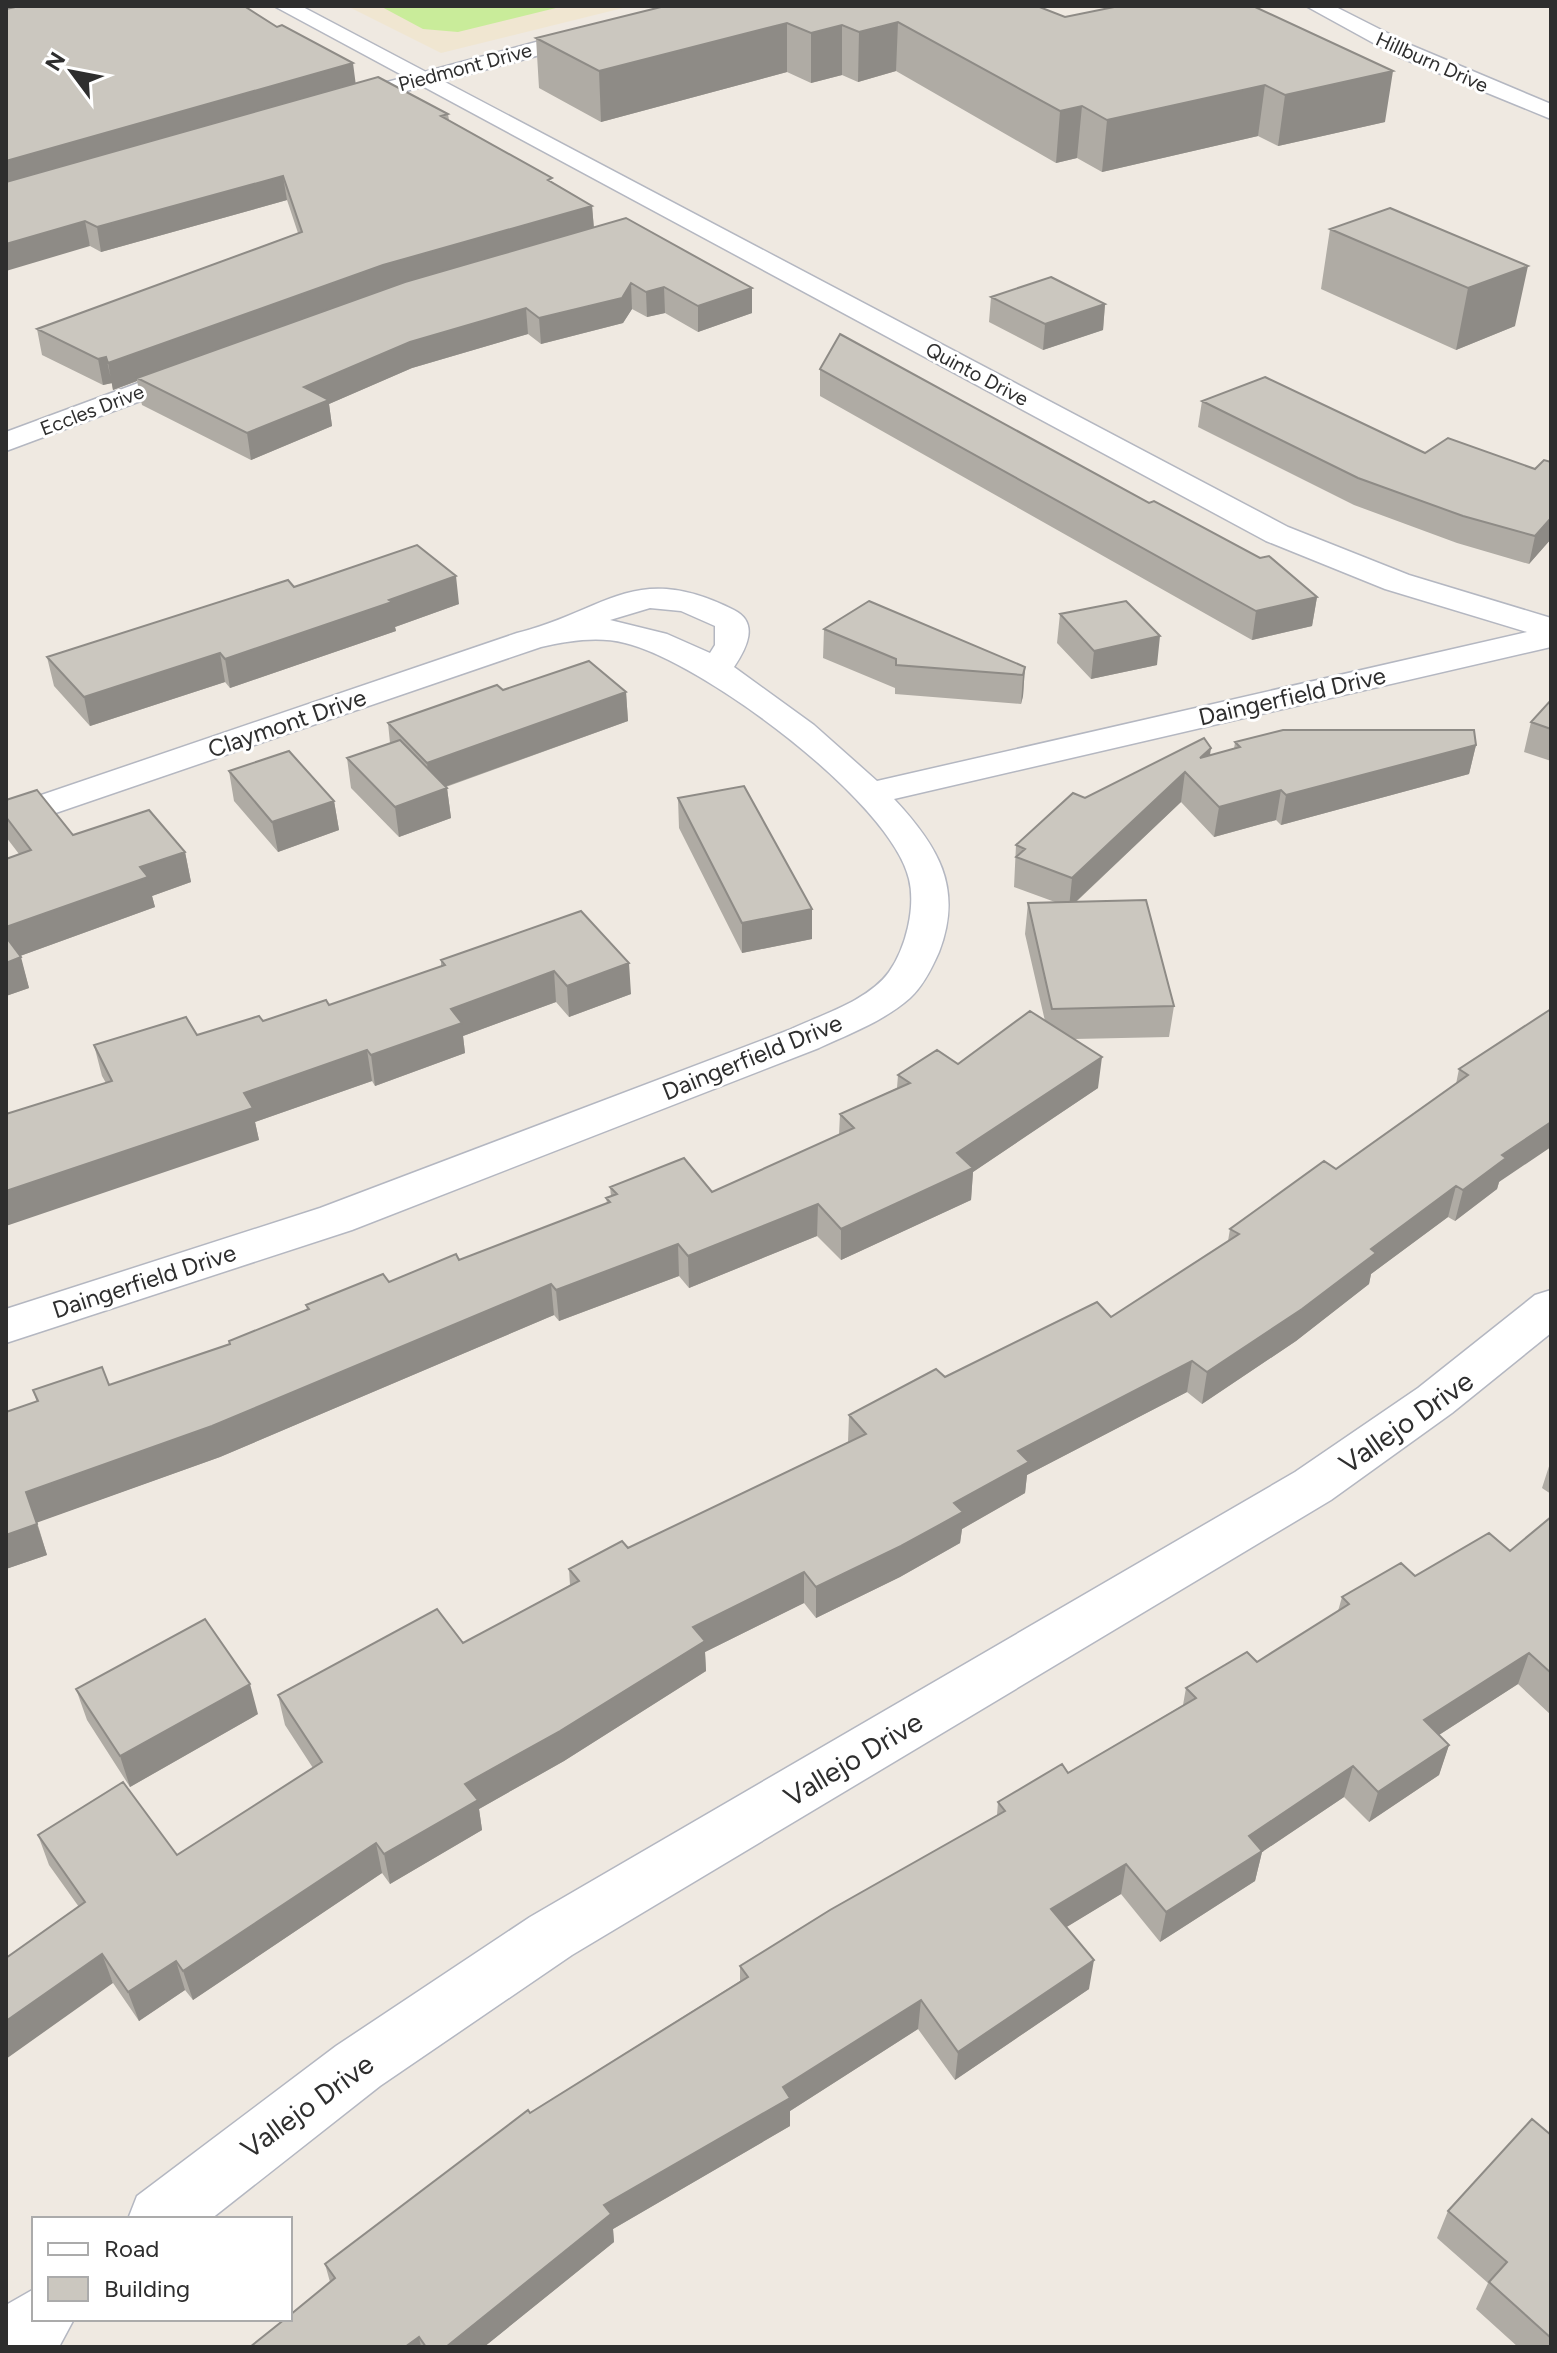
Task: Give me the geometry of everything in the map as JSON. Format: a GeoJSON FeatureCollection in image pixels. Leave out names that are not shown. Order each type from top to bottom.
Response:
{"type":"FeatureCollection","features":[{"type":"Feature","properties":{"kind":"street","name":"Quinto Drive"},"geometry":{"type":"LineString","coordinates":[[285,6],[1277,534],[1397,582],[1551,629]]}},
{"type":"Feature","properties":{"kind":"street","name":"Piedmont Drive"},"geometry":{"type":"LineString","coordinates":[[313,109],[695,6]]}},
{"type":"Feature","properties":{"kind":"street","name":"Hillburn Drive"},"geometry":{"type":"LineString","coordinates":[[1317,6],[1405,51],[1551,112]]}},
{"type":"Feature","properties":{"kind":"street"},"geometry":{"type":"LineString","coordinates":[[636,229],[681,216]]}},
{"type":"Feature","properties":{"kind":"street","name":"Eccles Drive"},"geometry":{"type":"LineString","coordinates":[[6,442],[226,360]]}},
{"type":"Feature","properties":{"kind":"street","name":"Claymont Drive"},"geometry":{"type":"LineString","coordinates":[[569,630],[593,613],[619,601],[649,596],[682,600],[731,621],[732,645],[715,670]]}},
{"type":"Feature","properties":{"kind":"street","name":"Claymont Drive"},"geometry":{"type":"LineString","coordinates":[[6,819],[514,645],[569,630],[615,630],[643,637],[715,670],[871,793]]}},
{"type":"Feature","properties":{"kind":"street","name":"Daingerfield Drive"},"geometry":{"type":"LineString","coordinates":[[6,1326],[336,1219],[790,1045],[854,1015],[901,984],[918,955],[930,921],[928,876],[906,833],[871,793],[1551,637]]}},
{"type":"Feature","properties":{"kind":"street","name":"Vallejo Drive"},"geometry":{"type":"LineString","coordinates":[[163,2217],[358,2066],[551,1936],[1313,1486],[1401,1428],[1481,1369],[1551,1307]]}},
{"type":"Feature","properties":{"kind":"street"},"geometry":{"type":"LineString","coordinates":[[7,2347],[39,2321]]}},
{"type":"Feature","properties":{"kind":"shaded area"},"geometry":{"type":"Polygon","coordinates":[[[347,6],[631,6],[441,53],[347,6]]]}},
{"type":"Feature","properties":{"kind":"green space"},"geometry":{"type":"Polygon","coordinates":[[[380,6],[564,6],[458,32],[423,29],[380,6]]]}},
{"type":"Feature","properties":{"kind":"building"},"geometry":{"type":"Polygon","coordinates":[[[20,6],[244,6],[277,27],[282,25],[353,63],[6,161],[6,9],[20,6]]]}},
{"type":"Feature","properties":{"kind":"building"},"geometry":{"type":"Polygon","coordinates":[[[665,6],[1037,6],[1065,17],[1119,6],[1253,6],[1393,71],[1285,95],[1265,85],[1107,120],[1082,106],[1060,111],[898,22],[859,32],[842,25],[811,33],[787,23],[599,71],[536,38],[665,6]]]}},
{"type":"Feature","properties":{"kind":"building"},"geometry":{"type":"Polygon","coordinates":[[[378,77],[448,114],[441,116],[552,178],[548,180],[592,206],[383,265],[108,363],[106,357],[98,359],[37,329],[302,232],[283,176],[97,227],[85,221],[6,244],[6,182],[378,77]]]}},
{"type":"Feature","properties":{"kind":"building"},"geometry":{"type":"Polygon","coordinates":[[[1390,208],[1528,266],[1468,288],[1330,229],[1390,208]]]}},
{"type":"Feature","properties":{"kind":"building"},"geometry":{"type":"Polygon","coordinates":[[[626,218],[752,288],[698,306],[664,287],[646,292],[631,283],[622,298],[539,318],[526,308],[410,342],[304,387],[329,400],[247,433],[137,378],[405,282],[626,218]]]}},
{"type":"Feature","properties":{"kind":"building"},"geometry":{"type":"Polygon","coordinates":[[[1051,277],[1105,304],[1045,324],[991,297],[1051,277]]]}},
{"type":"Feature","properties":{"kind":"building"},"geometry":{"type":"Polygon","coordinates":[[[840,334],[1149,503],[1154,501],[1260,558],[1269,556],[1317,597],[1256,611],[820,369],[840,334]]]}},
{"type":"Feature","properties":{"kind":"building"},"geometry":{"type":"Polygon","coordinates":[[[1265,377],[1425,453],[1448,438],[1535,469],[1544,460],[1551,462],[1551,518],[1535,536],[1463,516],[1358,478],[1202,401],[1265,377]]]}},
{"type":"Feature","properties":{"kind":"building"},"geometry":{"type":"Polygon","coordinates":[[[417,545],[456,576],[389,600],[392,602],[225,659],[220,653],[84,697],[47,657],[288,580],[294,587],[417,545]]]}},
{"type":"Feature","properties":{"kind":"building"},"geometry":{"type":"Polygon","coordinates":[[[869,601],[1025,667],[1023,675],[896,665],[896,659],[824,629],[869,601]]]}},
{"type":"Feature","properties":{"kind":"building"},"geometry":{"type":"Polygon","coordinates":[[[1126,601],[1160,636],[1094,651],[1060,614],[1126,601]]]}},
{"type":"Feature","properties":{"kind":"building"},"geometry":{"type":"Polygon","coordinates":[[[589,661],[626,692],[427,763],[388,723],[497,685],[503,690],[589,661]]]}},
{"type":"Feature","properties":{"kind":"building"},"geometry":{"type":"Polygon","coordinates":[[[1551,700],[1551,729],[1531,722],[1551,700]]]}},
{"type":"Feature","properties":{"kind":"building"},"geometry":{"type":"Polygon","coordinates":[[[1283,730],[1474,730],[1476,745],[1286,795],[1281,790],[1219,807],[1185,772],[1072,878],[1016,857],[1025,849],[1016,845],[1073,793],[1085,798],[1204,738],[1211,748],[1200,758],[1240,747],[1235,742],[1283,730]]]}},
{"type":"Feature","properties":{"kind":"building"},"geometry":{"type":"Polygon","coordinates":[[[400,740],[447,788],[395,807],[347,758],[400,740]]]}},
{"type":"Feature","properties":{"kind":"building"},"geometry":{"type":"Polygon","coordinates":[[[289,751],[334,801],[272,822],[229,771],[289,751]]]}},
{"type":"Feature","properties":{"kind":"building"},"geometry":{"type":"Polygon","coordinates":[[[744,786],[812,909],[742,923],[678,798],[744,786]]]}},
{"type":"Feature","properties":{"kind":"building"},"geometry":{"type":"Polygon","coordinates":[[[37,790],[73,835],[149,810],[185,852],[140,867],[148,877],[6,927],[6,859],[31,850],[6,817],[6,800],[37,790]]]}},
{"type":"Feature","properties":{"kind":"building"},"geometry":{"type":"Polygon","coordinates":[[[1146,900],[1174,1006],[1052,1009],[1028,903],[1146,900]]]}},
{"type":"Feature","properties":{"kind":"building"},"geometry":{"type":"Polygon","coordinates":[[[581,911],[629,963],[567,986],[554,971],[451,1009],[462,1023],[371,1055],[367,1050],[244,1093],[253,1108],[6,1191],[6,1114],[112,1081],[94,1045],[186,1017],[197,1035],[259,1016],[263,1021],[326,1000],[329,1005],[445,965],[441,960],[581,911]]]}},
{"type":"Feature","properties":{"kind":"building"},"geometry":{"type":"Polygon","coordinates":[[[6,937],[21,957],[6,963],[6,937]]]}},
{"type":"Feature","properties":{"kind":"building"},"geometry":{"type":"Polygon","coordinates":[[[1551,1009],[1551,1122],[1502,1155],[1506,1158],[1463,1190],[1456,1186],[1371,1249],[1376,1253],[1302,1309],[1207,1372],[1192,1361],[1018,1451],[1029,1462],[954,1503],[963,1512],[901,1546],[816,1587],[804,1572],[693,1627],[705,1641],[560,1731],[465,1784],[478,1800],[384,1854],[376,1843],[183,1971],[176,1961],[128,1992],[102,1954],[6,2021],[6,1958],[85,1902],[38,1835],[123,1782],[177,1855],[322,1762],[278,1695],[437,1609],[463,1643],[579,1581],[569,1569],[622,1541],[628,1548],[866,1434],[849,1415],[936,1369],[945,1377],[1097,1302],[1111,1317],[1239,1234],[1230,1229],[1324,1161],[1336,1169],[1468,1075],[1459,1069],[1551,1009]]]}},
{"type":"Feature","properties":{"kind":"building"},"geometry":{"type":"Polygon","coordinates":[[[1030,1011],[1102,1057],[957,1153],[973,1168],[841,1229],[818,1204],[688,1256],[678,1244],[556,1290],[551,1284],[212,1426],[26,1492],[37,1524],[6,1535],[6,1412],[38,1401],[33,1390],[102,1367],[109,1385],[230,1344],[229,1341],[309,1309],[306,1305],[383,1274],[389,1282],[456,1254],[459,1260],[610,1202],[606,1198],[617,1194],[610,1187],[684,1158],[712,1192],[854,1128],[840,1114],[910,1083],[898,1075],[937,1050],[958,1064],[1030,1011]]]}},
{"type":"Feature","properties":{"kind":"building"},"geometry":{"type":"Polygon","coordinates":[[[1551,1517],[1551,1673],[1529,1653],[1424,1720],[1449,1745],[1378,1792],[1353,1766],[1249,1836],[1262,1851],[1166,1912],[1126,1864],[1051,1909],[1094,1960],[958,2052],[921,2000],[783,2087],[790,2098],[604,2205],[611,2214],[446,2347],[426,2347],[419,2337],[405,2347],[250,2347],[282,2321],[292,2321],[292,2313],[335,2278],[325,2264],[528,2110],[530,2113],[748,1977],[740,1966],[830,1910],[1005,1811],[998,1802],[1062,1764],[1068,1773],[1196,1698],[1186,1688],[1247,1652],[1257,1662],[1349,1604],[1342,1597],[1401,1563],[1415,1576],[1489,1533],[1510,1551],[1551,1517]]]}},
{"type":"Feature","properties":{"kind":"building"},"geometry":{"type":"Polygon","coordinates":[[[205,1619],[250,1684],[120,1756],[76,1689],[205,1619]]]}},
{"type":"Feature","properties":{"kind":"building"},"geometry":{"type":"Polygon","coordinates":[[[1532,2119],[1551,2135],[1551,2338],[1489,2282],[1507,2262],[1448,2211],[1532,2119]]]}}]}
